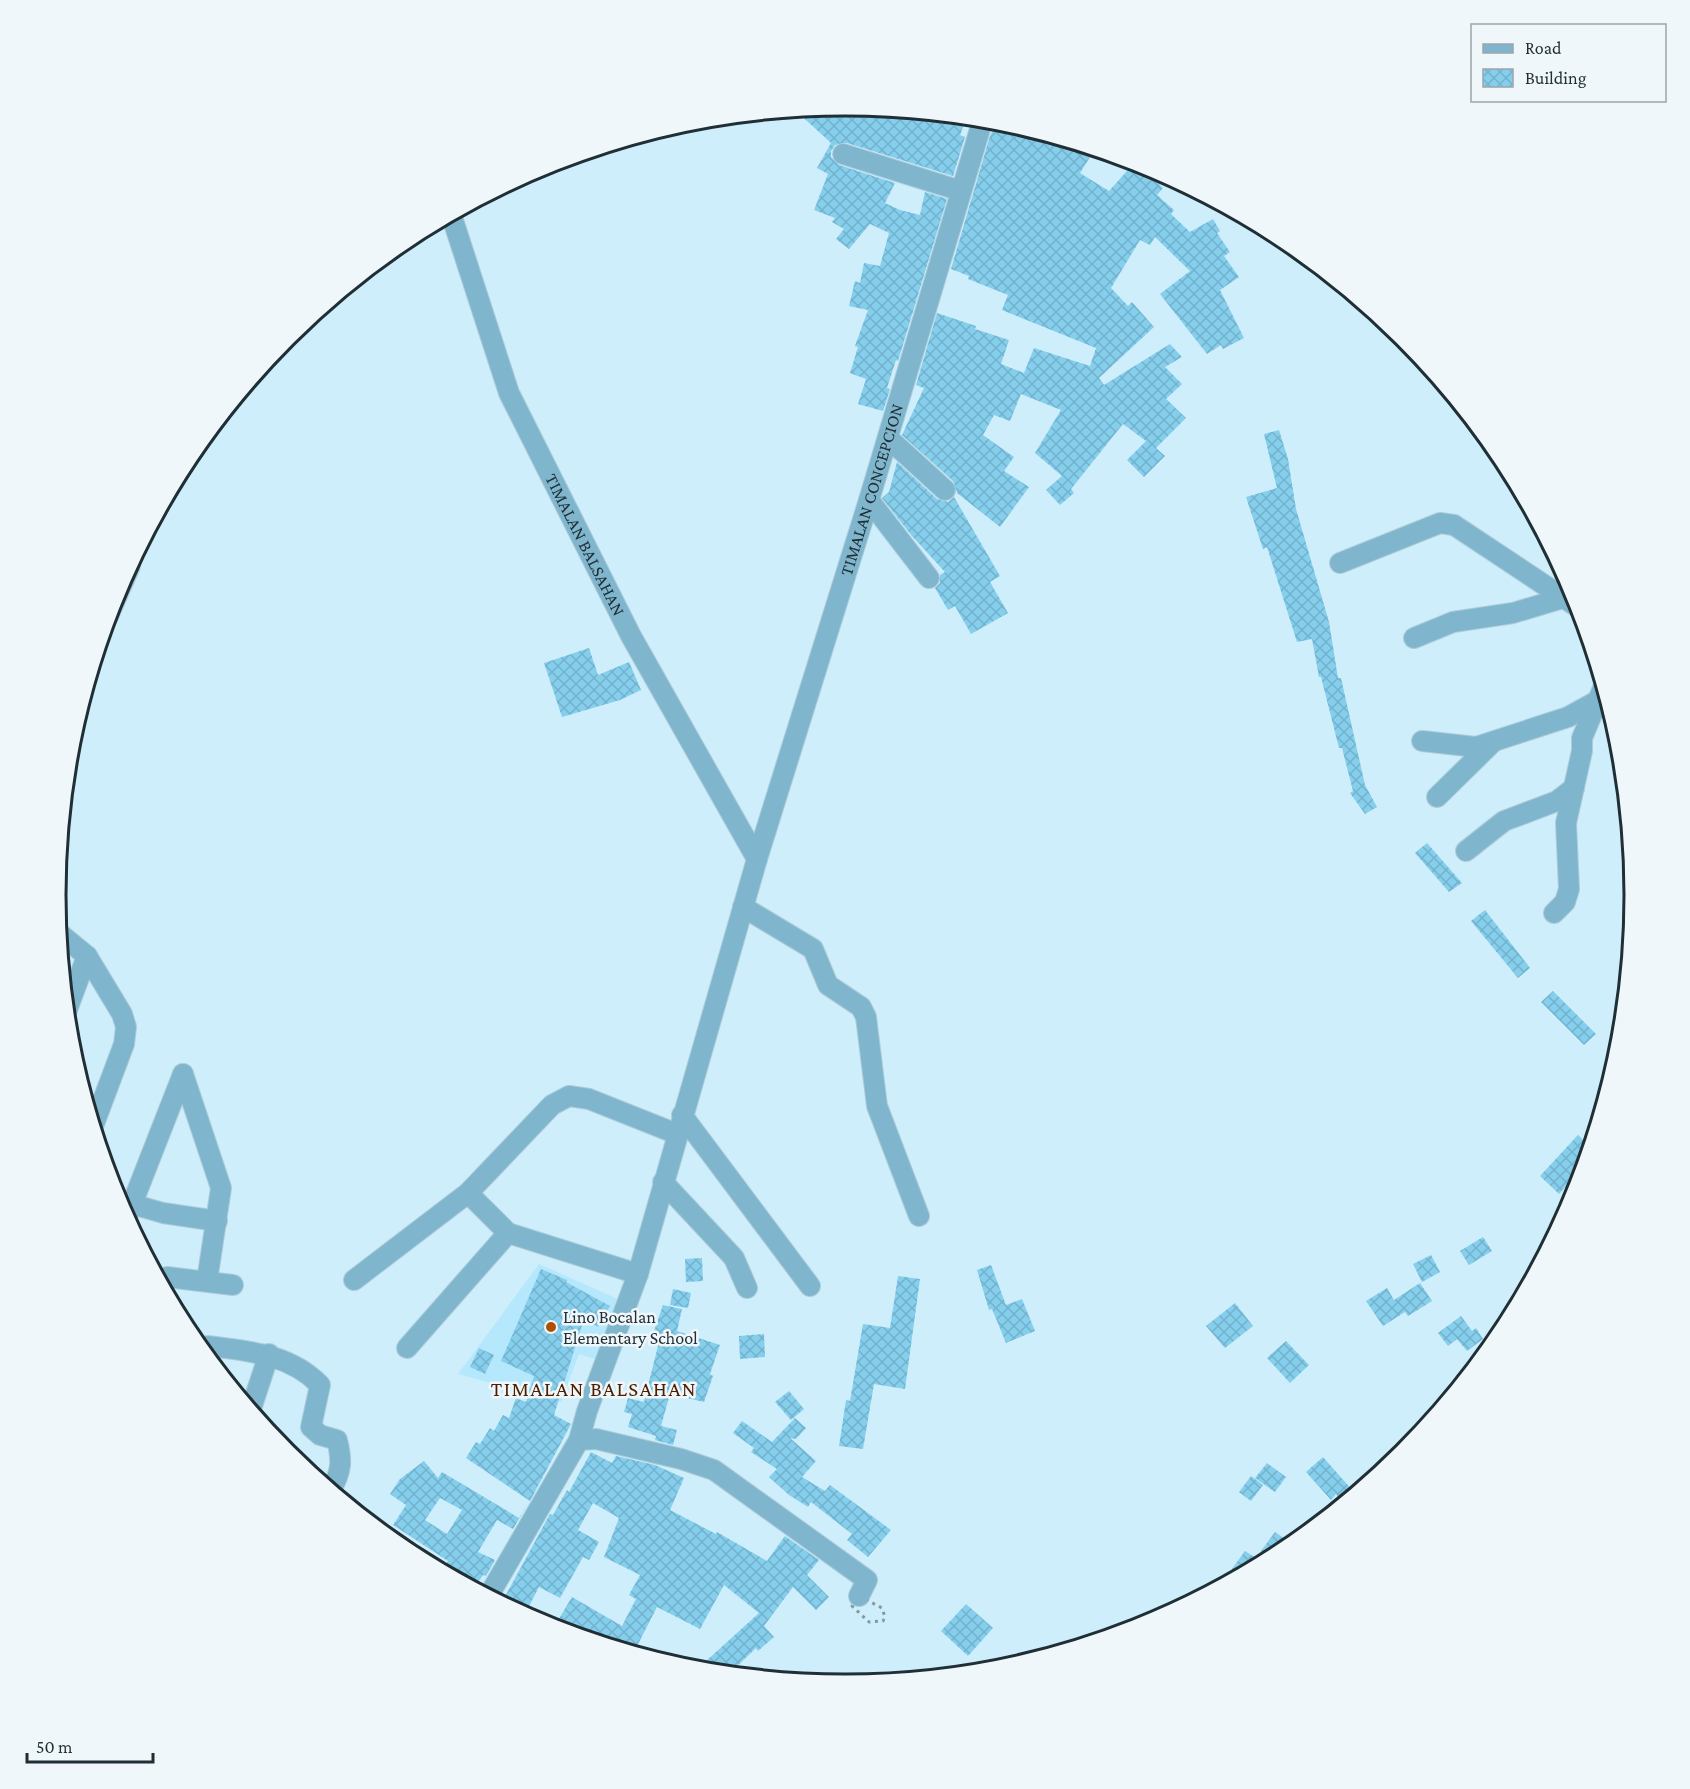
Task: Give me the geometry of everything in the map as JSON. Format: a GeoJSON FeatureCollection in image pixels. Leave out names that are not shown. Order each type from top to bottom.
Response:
{"type":"FeatureCollection","features":[{"type":"Feature","properties":{"kind":"street","name":"TIMALAN CONCEPCION"},"geometry":{"type":"LineString","coordinates":[[492,1589],[579,1440],[587,1411],[638,1274],[757,859],[888,438],[980,127]]}},
{"type":"Feature","properties":{"kind":"street"},"geometry":{"type":"LineString","coordinates":[[843,154],[961,191]]}},
{"type":"Feature","properties":{"kind":"street","name":"TIMALAN BALSAHAN"},"geometry":{"type":"LineString","coordinates":[[453,222],[509,393],[631,636],[757,859]]}},
{"type":"Feature","properties":{"kind":"street"},"geometry":{"type":"LineString","coordinates":[[888,438],[945,490]]}},
{"type":"Feature","properties":{"kind":"street"},"geometry":{"type":"LineString","coordinates":[[869,500],[929,578]]}},
{"type":"Feature","properties":{"kind":"street"},"geometry":{"type":"LineString","coordinates":[[1340,563],[1440,523],[1454,525],[1566,600]]}},
{"type":"Feature","properties":{"kind":"street"},"geometry":{"type":"LineString","coordinates":[[1414,638],[1453,622],[1568,604]]}},
{"type":"Feature","properties":{"kind":"street"},"geometry":{"type":"LineString","coordinates":[[1422,741],[1469,747],[1493,742],[1568,717],[1598,696]]}},
{"type":"Feature","properties":{"kind":"street"},"geometry":{"type":"LineString","coordinates":[[1554,913],[1565,902],[1569,889],[1566,823],[1569,800],[1574,788],[1582,738],[1599,700]]}},
{"type":"Feature","properties":{"kind":"street"},"geometry":{"type":"LineString","coordinates":[[1437,797],[1493,742]]}},
{"type":"Feature","properties":{"kind":"street"},"geometry":{"type":"LineString","coordinates":[[1466,851],[1504,821],[1557,801],[1574,788]]}},
{"type":"Feature","properties":{"kind":"street"},"geometry":{"type":"LineString","coordinates":[[743,907],[813,949],[828,984],[861,1007],[866,1017],[877,1106],[919,1216]]}},
{"type":"Feature","properties":{"kind":"street"},"geometry":{"type":"LineString","coordinates":[[68,940],[87,956],[122,1014],[126,1027],[124,1044],[98,1113]]}},
{"type":"Feature","properties":{"kind":"street"},"geometry":{"type":"LineString","coordinates":[[73,994],[87,956]]}},
{"type":"Feature","properties":{"kind":"street"},"geometry":{"type":"LineString","coordinates":[[128,1200],[183,1074],[221,1188],[207,1281]]}},
{"type":"Feature","properties":{"kind":"street"},"geometry":{"type":"LineString","coordinates":[[354,1281],[468,1193],[552,1105],[569,1096],[589,1099],[680,1124],[810,1286]]}},
{"type":"Feature","properties":{"kind":"street"},"geometry":{"type":"LineString","coordinates":[[663,1182],[734,1258],[747,1288]]}},
{"type":"Feature","properties":{"kind":"street"},"geometry":{"type":"LineString","coordinates":[[468,1193],[508,1233],[638,1274]]}},
{"type":"Feature","properties":{"kind":"street"},"geometry":{"type":"LineString","coordinates":[[132,1209],[217,1221]]}},
{"type":"Feature","properties":{"kind":"street"},"geometry":{"type":"LineString","coordinates":[[407,1348],[508,1233]]}},
{"type":"Feature","properties":{"kind":"street"},"geometry":{"type":"LineString","coordinates":[[167,1278],[233,1285]]}},
{"type":"Feature","properties":{"kind":"street"},"geometry":{"type":"LineString","coordinates":[[211,1346],[268,1354],[306,1371],[321,1385],[311,1427],[320,1435],[337,1440],[341,1455],[340,1475],[335,1483]]}},
{"type":"Feature","properties":{"kind":"street"},"geometry":{"type":"LineString","coordinates":[[253,1401],[268,1354]]}},
{"type":"Feature","properties":{"kind":"street"},"geometry":{"type":"LineString","coordinates":[[579,1440],[596,1439],[681,1459],[714,1470],[867,1580],[859,1596]]}},
{"type":"Feature","properties":{"kind":"shaded area","name":"Lino Bocalan Elementary School"},"geometry":{"type":"Polygon","coordinates":[[[539,1264],[620,1300],[595,1359],[579,1354],[561,1402],[458,1374],[539,1264]]]}},
{"type":"Feature","properties":{"kind":"building"},"geometry":{"type":"Polygon","coordinates":[[[802,117],[896,117],[964,125],[960,135],[965,137],[953,176],[847,143],[835,145],[831,151],[831,157],[839,165],[895,183],[885,203],[900,210],[920,215],[925,192],[947,199],[898,361],[896,360],[887,388],[890,389],[883,411],[858,404],[866,379],[850,373],[858,347],[855,346],[868,310],[849,306],[855,281],[860,283],[864,263],[880,266],[889,233],[870,224],[849,249],[836,239],[844,229],[832,222],[835,218],[814,210],[828,174],[817,168],[831,143],[802,117]]]}},
{"type":"Feature","properties":{"kind":"building"},"geometry":{"type":"Polygon","coordinates":[[[993,129],[997,130],[1091,156],[1080,173],[1109,191],[1128,169],[1154,180],[1163,188],[1157,195],[1174,210],[1171,214],[1190,232],[1213,219],[1220,231],[1217,233],[1230,252],[1224,256],[1239,277],[1220,290],[1244,338],[1223,349],[1221,345],[1207,354],[1160,294],[1190,271],[1155,237],[1150,245],[1140,240],[1111,288],[1128,306],[1132,302],[1154,327],[1099,378],[1104,385],[1170,344],[1182,357],[1165,367],[1182,384],[1166,399],[1186,418],[1156,448],[1165,456],[1144,477],[1127,460],[1146,441],[1123,424],[1071,489],[1074,493],[1060,505],[1046,490],[1062,476],[1035,453],[1061,410],[1021,394],[1010,421],[994,415],[983,435],[1014,457],[1004,471],[1029,487],[1000,527],[957,493],[953,481],[902,435],[924,388],[916,385],[937,313],[1009,340],[1001,364],[1024,373],[1034,348],[1090,366],[1096,348],[1002,310],[1008,295],[968,279],[969,276],[951,269],[993,129]]]}},
{"type":"Feature","properties":{"kind":"building"},"geometry":{"type":"Polygon","coordinates":[[[1279,430],[1288,459],[1296,509],[1329,622],[1338,678],[1341,678],[1365,785],[1377,807],[1365,814],[1350,793],[1353,791],[1342,748],[1339,748],[1321,677],[1319,677],[1312,639],[1297,642],[1267,547],[1263,549],[1246,497],[1277,488],[1264,434],[1279,430]]]}},
{"type":"Feature","properties":{"kind":"building"},"geometry":{"type":"Polygon","coordinates":[[[897,462],[937,499],[948,502],[954,497],[1000,576],[990,582],[1008,613],[971,634],[955,606],[948,610],[935,588],[940,583],[940,575],[945,572],[882,498],[889,492],[897,462]]]}},
{"type":"Feature","properties":{"kind":"building"},"geometry":{"type":"Polygon","coordinates":[[[589,648],[598,675],[629,662],[641,690],[620,700],[562,717],[544,663],[589,648]]]}},
{"type":"Feature","properties":{"kind":"building"},"geometry":{"type":"Polygon","coordinates":[[[1427,843],[1462,883],[1449,892],[1415,853],[1427,843]]]}},
{"type":"Feature","properties":{"kind":"building"},"geometry":{"type":"Polygon","coordinates":[[[1485,910],[1530,968],[1518,978],[1471,921],[1485,910]]]}},
{"type":"Feature","properties":{"kind":"building"},"geometry":{"type":"Polygon","coordinates":[[[1553,991],[1596,1034],[1584,1045],[1541,1002],[1553,991]]]}},
{"type":"Feature","properties":{"kind":"building"},"geometry":{"type":"Polygon","coordinates":[[[1578,1135],[1584,1141],[1568,1184],[1559,1194],[1540,1176],[1578,1135]]]}},
{"type":"Feature","properties":{"kind":"building"},"geometry":{"type":"Polygon","coordinates":[[[1483,1237],[1492,1251],[1469,1265],[1460,1251],[1483,1237]]]}},
{"type":"Feature","properties":{"kind":"building"},"geometry":{"type":"Polygon","coordinates":[[[1431,1255],[1440,1272],[1422,1282],[1413,1264],[1431,1255]]]}},
{"type":"Feature","properties":{"kind":"building"},"geometry":{"type":"Polygon","coordinates":[[[702,1258],[703,1281],[686,1282],[685,1259],[702,1258]]]}},
{"type":"Feature","properties":{"kind":"building"},"geometry":{"type":"Polygon","coordinates":[[[991,1265],[1006,1305],[1022,1299],[1035,1331],[1006,1343],[992,1309],[989,1310],[977,1270],[991,1265]]]}},
{"type":"Feature","properties":{"kind":"building"},"geometry":{"type":"Polygon","coordinates":[[[541,1269],[567,1280],[566,1282],[610,1306],[598,1327],[584,1319],[554,1415],[571,1424],[530,1501],[466,1458],[476,1442],[480,1444],[490,1428],[494,1431],[503,1415],[509,1418],[516,1398],[526,1402],[534,1376],[501,1361],[541,1269]]]}},
{"type":"Feature","properties":{"kind":"building"},"geometry":{"type":"Polygon","coordinates":[[[898,1276],[920,1279],[905,1389],[874,1384],[863,1449],[839,1446],[846,1400],[850,1401],[863,1324],[890,1328],[898,1276]]]}},
{"type":"Feature","properties":{"kind":"building"},"geometry":{"type":"Polygon","coordinates":[[[1420,1283],[1432,1301],[1408,1316],[1405,1312],[1383,1326],[1366,1301],[1387,1288],[1394,1300],[1420,1283]]]}},
{"type":"Feature","properties":{"kind":"building"},"geometry":{"type":"Polygon","coordinates":[[[673,1289],[691,1293],[688,1308],[670,1305],[673,1289]]]}},
{"type":"Feature","properties":{"kind":"building"},"geometry":{"type":"Polygon","coordinates":[[[1235,1303],[1253,1326],[1225,1348],[1206,1326],[1235,1303]]]}},
{"type":"Feature","properties":{"kind":"building"},"geometry":{"type":"Polygon","coordinates":[[[663,1305],[682,1309],[677,1331],[720,1345],[704,1402],[670,1394],[661,1426],[677,1430],[673,1445],[655,1440],[656,1436],[628,1427],[632,1414],[624,1412],[628,1398],[644,1402],[660,1338],[652,1337],[663,1305]]]}},
{"type":"Feature","properties":{"kind":"building"},"geometry":{"type":"Polygon","coordinates":[[[1461,1316],[1472,1331],[1476,1328],[1483,1339],[1467,1351],[1457,1339],[1448,1346],[1438,1333],[1461,1316]]]}},
{"type":"Feature","properties":{"kind":"building"},"geometry":{"type":"Polygon","coordinates":[[[764,1334],[765,1357],[740,1359],[739,1336],[764,1334]]]}},
{"type":"Feature","properties":{"kind":"building"},"geometry":{"type":"Polygon","coordinates":[[[1286,1341],[1309,1365],[1290,1383],[1267,1358],[1286,1341]]]}},
{"type":"Feature","properties":{"kind":"building"},"geometry":{"type":"Polygon","coordinates":[[[479,1348],[494,1355],[485,1374],[470,1367],[479,1348]]]}},
{"type":"Feature","properties":{"kind":"building"},"geometry":{"type":"Polygon","coordinates":[[[789,1391],[804,1409],[791,1420],[775,1402],[789,1391]]]}},
{"type":"Feature","properties":{"kind":"building"},"geometry":{"type":"Polygon","coordinates":[[[795,1418],[806,1428],[796,1439],[790,1438],[816,1461],[802,1477],[825,1491],[830,1485],[891,1530],[868,1557],[847,1540],[852,1534],[811,1502],[808,1507],[789,1495],[769,1477],[777,1469],[751,1452],[754,1448],[733,1433],[742,1421],[772,1442],[795,1418]]]}},
{"type":"Feature","properties":{"kind":"building"},"geometry":{"type":"Polygon","coordinates":[[[591,1452],[612,1463],[616,1456],[655,1465],[684,1478],[670,1510],[716,1534],[717,1532],[767,1561],[785,1536],[819,1560],[807,1575],[829,1597],[816,1610],[793,1587],[764,1626],[774,1637],[758,1651],[756,1648],[737,1666],[706,1661],[759,1613],[724,1585],[700,1629],[657,1607],[637,1645],[559,1619],[572,1597],[622,1626],[636,1599],[629,1595],[640,1575],[604,1557],[619,1518],[593,1503],[578,1530],[599,1542],[589,1560],[583,1557],[560,1598],[539,1587],[529,1606],[506,1595],[550,1514],[553,1515],[567,1490],[569,1492],[591,1452]]]}},
{"type":"Feature","properties":{"kind":"building"},"geometry":{"type":"Polygon","coordinates":[[[1323,1457],[1350,1487],[1338,1497],[1336,1494],[1331,1500],[1306,1472],[1323,1457]]]}},
{"type":"Feature","properties":{"kind":"building"},"geometry":{"type":"Polygon","coordinates":[[[424,1461],[438,1478],[442,1472],[519,1518],[529,1502],[513,1529],[497,1520],[478,1552],[495,1560],[486,1576],[483,1575],[479,1582],[446,1564],[448,1561],[393,1525],[406,1505],[390,1494],[400,1479],[424,1461]],[[440,1498],[425,1520],[447,1534],[462,1510],[440,1498]]]}},
{"type":"Feature","properties":{"kind":"building"},"geometry":{"type":"Polygon","coordinates":[[[1267,1463],[1286,1477],[1275,1492],[1255,1478],[1267,1463]]]}},
{"type":"Feature","properties":{"kind":"building"},"geometry":{"type":"Polygon","coordinates":[[[1251,1476],[1263,1485],[1251,1501],[1239,1492],[1251,1476]]]}},
{"type":"Feature","properties":{"kind":"building"},"geometry":{"type":"Polygon","coordinates":[[[1275,1532],[1284,1538],[1278,1542],[1259,1553],[1275,1532]]]}},
{"type":"Feature","properties":{"kind":"building"},"geometry":{"type":"Polygon","coordinates":[[[1245,1551],[1254,1557],[1231,1571],[1245,1551]]]}},
{"type":"Feature","properties":{"kind":"building"},"geometry":{"type":"Polygon","coordinates":[[[966,1604],[993,1628],[968,1656],[941,1631],[966,1604]]]}},
{"type":"Feature","properties":{"kind":"place","name":"Lino Bocalan Elementary School"},"geometry":{"type":"Point","coordinates":[551,1327]}},
{"type":"Feature","properties":{"kind":"district","name":"TIMALAN BALSAHAN"},"geometry":{"type":"Point","coordinates":[594,1389]}}]}
